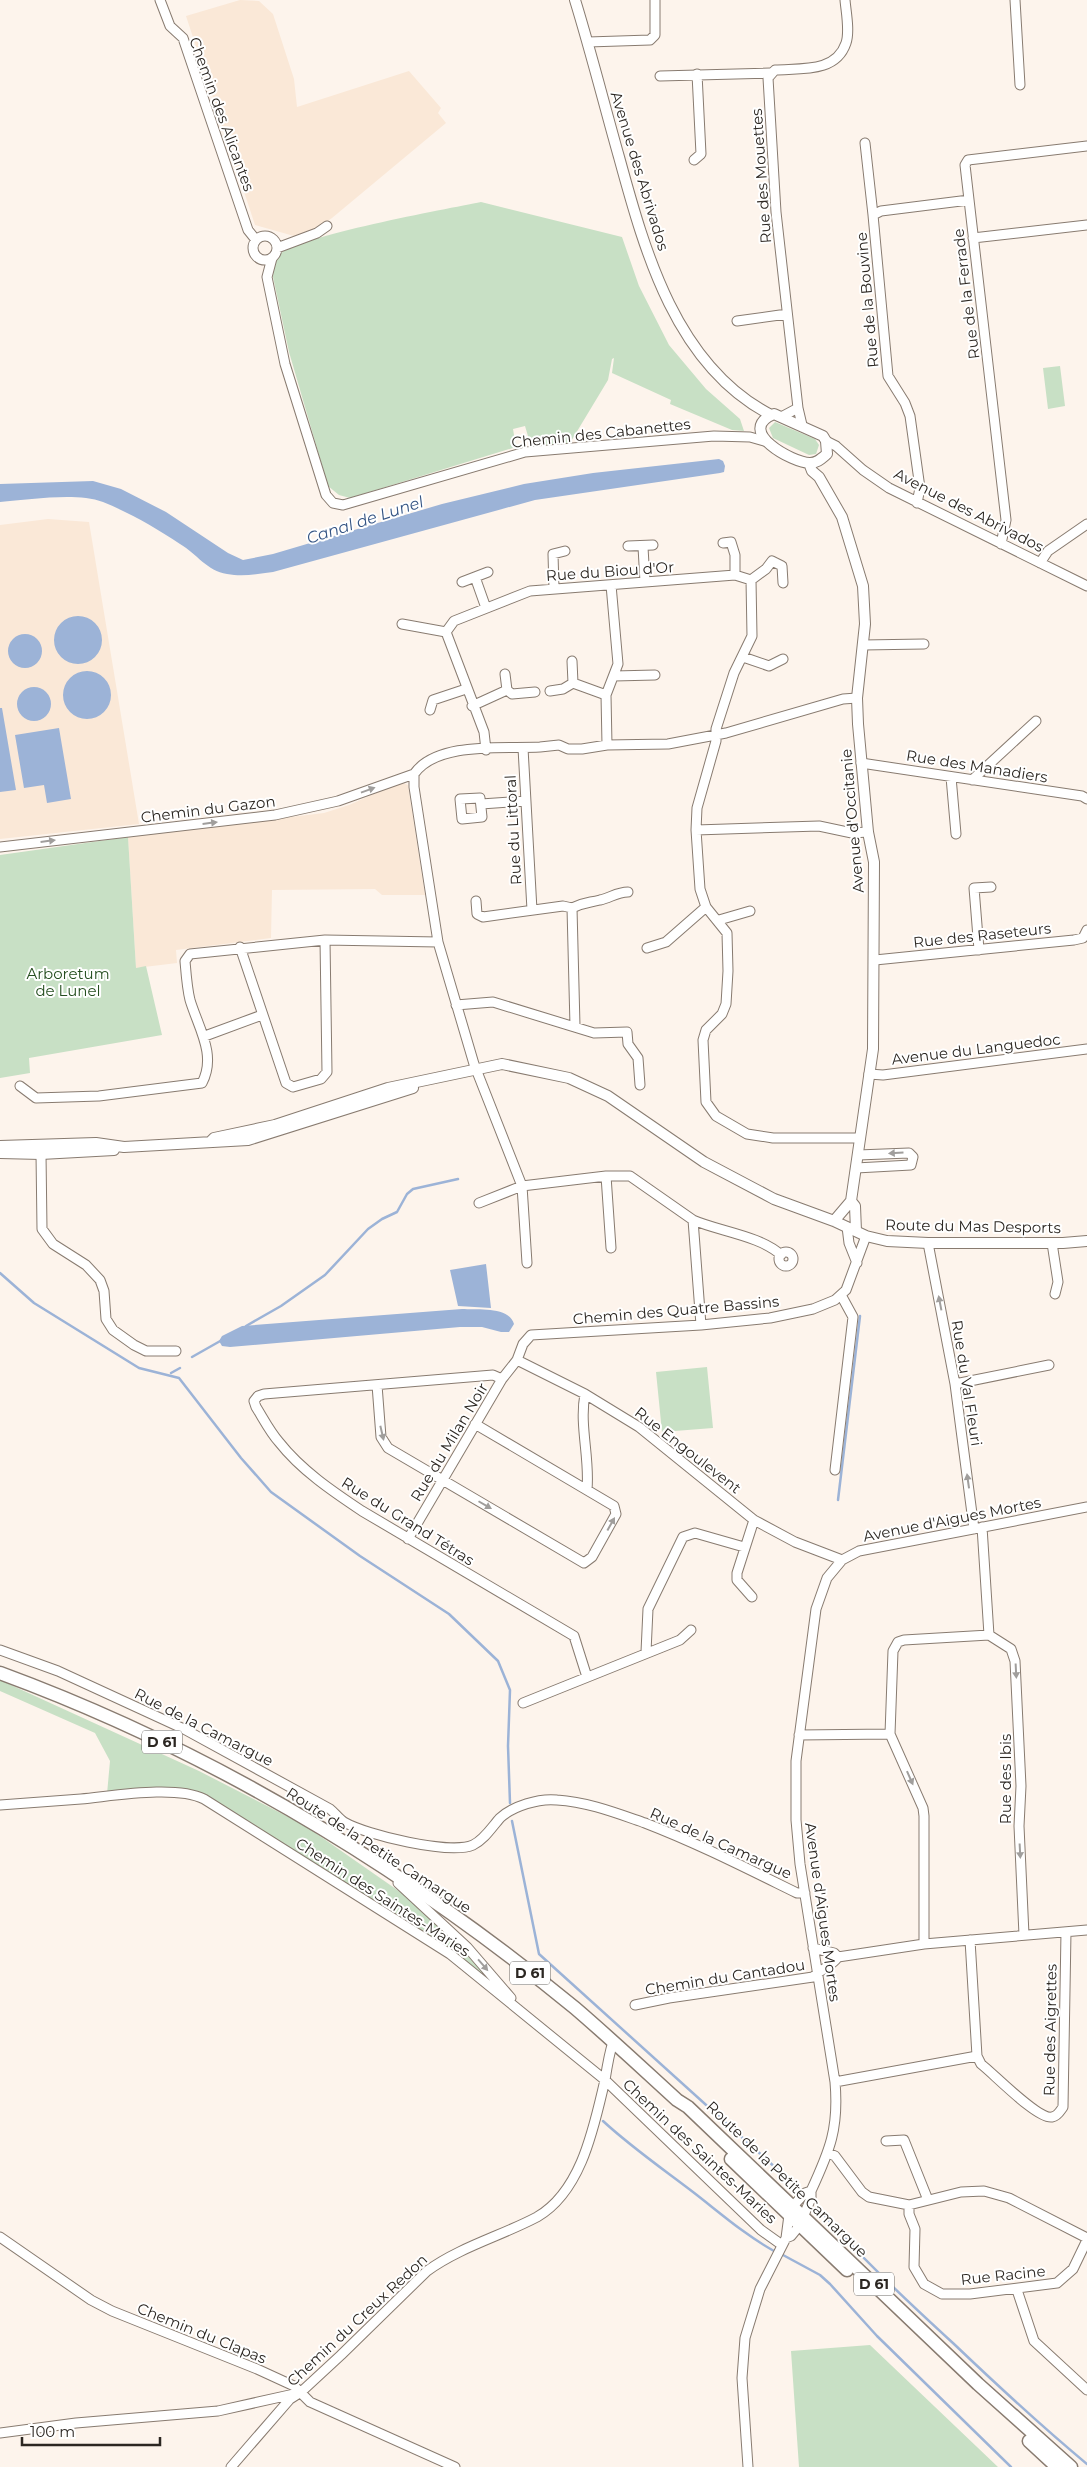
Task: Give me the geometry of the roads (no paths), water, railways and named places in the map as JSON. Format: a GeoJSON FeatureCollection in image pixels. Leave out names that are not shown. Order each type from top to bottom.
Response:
{"type":"FeatureCollection","features":[{"type":"Feature","properties":{"kind":"main road","name":"Route de la Petite Camargue"},"geometry":{"type":"LineString","coordinates":[[0,1672],[58,1694],[198,1760],[317,1826],[371,1860],[479,1934],[614,2042],[677,2100],[684,2112],[978,2384],[1071,2467]]}},
{"type":"Feature","properties":{"kind":"main road","name":"Route de la Petite Camargue"},"geometry":{"type":"LineString","coordinates":[[802,2220],[1057,2467]]}},
{"type":"Feature","properties":{"kind":"street","name":"Chemin des Alicantes"},"geometry":{"type":"LineString","coordinates":[[160,0],[170,26],[183,38],[248,230],[256,240]]}},
{"type":"Feature","properties":{"kind":"street","name":"Avenue des Abrivados"},"geometry":{"type":"LineString","coordinates":[[575,0],[638,226],[666,297],[684,332],[702,357],[724,382],[756,407],[772,415]]}},
{"type":"Feature","properties":{"kind":"street"},"geometry":{"type":"LineString","coordinates":[[588,42],[650,40],[655,35],[655,0]]}},
{"type":"Feature","properties":{"kind":"street"},"geometry":{"type":"LineString","coordinates":[[660,76],[770,73],[775,70],[822,66],[839,55],[847,42],[845,0]]}},
{"type":"Feature","properties":{"kind":"street"},"geometry":{"type":"LineString","coordinates":[[1015,0],[1020,85]]}},
{"type":"Feature","properties":{"kind":"street","name":"Rue des Mouettes"},"geometry":{"type":"LineString","coordinates":[[770,73],[768,78],[771,150],[787,314],[798,408],[802,425]]}},
{"type":"Feature","properties":{"kind":"street"},"geometry":{"type":"LineString","coordinates":[[694,160],[702,154],[697,74]]}},
{"type":"Feature","properties":{"kind":"street"},"geometry":{"type":"LineString","coordinates":[[865,143],[874,215]]}},
{"type":"Feature","properties":{"kind":"street","name":"Rue de la Ferrade"},"geometry":{"type":"LineString","coordinates":[[1001,544],[1006,520],[965,165],[968,160],[1087,146]]}},
{"type":"Feature","properties":{"kind":"street","name":"Rue de la Bouvine"},"geometry":{"type":"LineString","coordinates":[[918,502],[920,488],[910,416],[905,403],[888,376],[874,215],[881,211],[969,200]]}},
{"type":"Feature","properties":{"kind":"street"},"geometry":{"type":"LineString","coordinates":[[973,238],[1087,225]]}},
{"type":"Feature","properties":{"kind":"street"},"geometry":{"type":"LineString","coordinates":[[267,277],[277,248],[317,233],[327,226]]}},
{"type":"Feature","properties":{"kind":"street"},"geometry":{"type":"LineString","coordinates":[[267,277],[262,270],[261,260],[253,251],[256,240],[263,236],[271,238],[277,248]]}},
{"type":"Feature","properties":{"kind":"street"},"geometry":{"type":"LineString","coordinates":[[261,260],[272,258]]}},
{"type":"Feature","properties":{"kind":"street","name":"Chemin des Cabanettes"},"geometry":{"type":"LineString","coordinates":[[267,277],[285,364],[326,496],[333,503],[343,505],[525,452],[714,436],[750,437],[763,432]]}},
{"type":"Feature","properties":{"kind":"street"},"geometry":{"type":"LineString","coordinates":[[738,321],[787,314]]}},
{"type":"Feature","properties":{"kind":"street","name":"Avenue des Abrivados"},"geometry":{"type":"LineString","coordinates":[[756,407],[763,432]]}},
{"type":"Feature","properties":{"kind":"street"},"geometry":{"type":"LineString","coordinates":[[783,416],[798,408]]}},
{"type":"Feature","properties":{"kind":"street"},"geometry":{"type":"LineString","coordinates":[[826,441],[823,436],[783,416],[772,415],[767,417],[763,432],[769,445],[818,459],[843,452]]}},
{"type":"Feature","properties":{"kind":"street","name":"Avenue des Abrivados"},"geometry":{"type":"LineString","coordinates":[[826,441],[889,488],[1087,586]]}},
{"type":"Feature","properties":{"kind":"street","name":"Avenue d'Occitanie"},"geometry":{"type":"LineString","coordinates":[[826,441],[818,459],[819,477],[842,517],[863,586],[865,624],[857,698],[868,832],[874,862],[875,960],[873,1049],[851,1201],[855,1206],[851,1229]]}},
{"type":"Feature","properties":{"kind":"street"},"geometry":{"type":"LineString","coordinates":[[1040,563],[1048,551],[1087,524]]}},
{"type":"Feature","properties":{"kind":"street"},"geometry":{"type":"LineString","coordinates":[[722,544],[731,542],[735,575]]}},
{"type":"Feature","properties":{"kind":"street"},"geometry":{"type":"LineString","coordinates":[[628,546],[643,547],[653,545]]}},
{"type":"Feature","properties":{"kind":"street"},"geometry":{"type":"LineString","coordinates":[[643,547],[645,582]]}},
{"type":"Feature","properties":{"kind":"street"},"geometry":{"type":"LineString","coordinates":[[554,588],[553,554],[565,551]]}},
{"type":"Feature","properties":{"kind":"street"},"geometry":{"type":"LineString","coordinates":[[783,583],[782,566],[772,561],[766,569],[751,580],[752,636],[734,673],[697,808],[696,830],[700,889],[706,907],[719,920],[727,933],[727,996],[722,1014],[706,1030],[703,1040],[706,1102],[716,1116],[748,1134],[773,1138],[860,1138]]}},
{"type":"Feature","properties":{"kind":"street"},"geometry":{"type":"LineString","coordinates":[[462,582],[488,572]]}},
{"type":"Feature","properties":{"kind":"street","name":"Rue du Biou d'Or"},"geometry":{"type":"LineString","coordinates":[[446,632],[454,621],[516,595],[554,588],[735,575],[751,580]]}},
{"type":"Feature","properties":{"kind":"street"},"geometry":{"type":"LineString","coordinates":[[475,577],[486,608]]}},
{"type":"Feature","properties":{"kind":"street"},"geometry":{"type":"LineString","coordinates":[[607,745],[606,695],[618,664],[611,585]]}},
{"type":"Feature","properties":{"kind":"street"},"geometry":{"type":"LineString","coordinates":[[402,624],[446,632],[472,706],[484,732],[486,750]]}},
{"type":"Feature","properties":{"kind":"street"},"geometry":{"type":"LineString","coordinates":[[863,645],[924,644]]}},
{"type":"Feature","properties":{"kind":"street"},"geometry":{"type":"LineString","coordinates":[[742,657],[769,666],[783,659]]}},
{"type":"Feature","properties":{"kind":"street"},"geometry":{"type":"LineString","coordinates":[[572,661],[573,683]]}},
{"type":"Feature","properties":{"kind":"street"},"geometry":{"type":"LineString","coordinates":[[505,674],[507,690],[512,694],[535,692]]}},
{"type":"Feature","properties":{"kind":"street"},"geometry":{"type":"LineString","coordinates":[[614,676],[655,675]]}},
{"type":"Feature","properties":{"kind":"street"},"geometry":{"type":"LineString","coordinates":[[573,683],[606,695]]}},
{"type":"Feature","properties":{"kind":"street"},"geometry":{"type":"LineString","coordinates":[[550,691],[563,689],[573,683]]}},
{"type":"Feature","properties":{"kind":"street"},"geometry":{"type":"LineString","coordinates":[[430,710],[433,700],[466,689]]}},
{"type":"Feature","properties":{"kind":"street"},"geometry":{"type":"LineString","coordinates":[[472,706],[507,690]]}},
{"type":"Feature","properties":{"kind":"street"},"geometry":{"type":"LineString","coordinates":[[527,1263],[522,1186],[476,1070],[438,942],[414,787],[414,774],[433,757],[457,750],[522,748],[547,745],[582,749],[607,745],[668,744],[716,735],[843,699],[857,698]]}},
{"type":"Feature","properties":{"kind":"street"},"geometry":{"type":"LineString","coordinates":[[972,780],[1036,721]]}},
{"type":"Feature","properties":{"kind":"street","name":"Rue du Littoral"},"geometry":{"type":"LineString","coordinates":[[522,748],[532,910]]}},
{"type":"Feature","properties":{"kind":"street","name":"Rue des Manadiers"},"geometry":{"type":"LineString","coordinates":[[862,763],[1082,796],[1087,799]]}},
{"type":"Feature","properties":{"kind":"street","name":"Chemin du Gazon"},"geometry":{"type":"LineString","coordinates":[[0,847],[275,815],[338,801],[414,774]]}},
{"type":"Feature","properties":{"kind":"street"},"geometry":{"type":"LineString","coordinates":[[951,777],[956,834]]}},
{"type":"Feature","properties":{"kind":"street"},"geometry":{"type":"LineString","coordinates":[[481,804],[526,801]]}},
{"type":"Feature","properties":{"kind":"street"},"geometry":{"type":"LineString","coordinates":[[696,830],[819,826],[852,833],[868,832]]}},
{"type":"Feature","properties":{"kind":"street"},"geometry":{"type":"LineString","coordinates":[[979,950],[974,888],[991,887]]}},
{"type":"Feature","properties":{"kind":"street"},"geometry":{"type":"LineString","coordinates":[[476,901],[477,914],[484,917],[563,906],[572,908],[586,901],[601,900],[618,892],[628,892]]}},
{"type":"Feature","properties":{"kind":"street"},"geometry":{"type":"LineString","coordinates":[[647,948],[666,942],[706,907]]}},
{"type":"Feature","properties":{"kind":"street"},"geometry":{"type":"LineString","coordinates":[[572,908],[575,1026]]}},
{"type":"Feature","properties":{"kind":"street"},"geometry":{"type":"LineString","coordinates":[[719,920],[750,911]]}},
{"type":"Feature","properties":{"kind":"street","name":"Rue des Raseteurs"},"geometry":{"type":"LineString","coordinates":[[875,960],[1083,938],[1087,930]]}},
{"type":"Feature","properties":{"kind":"street"},"geometry":{"type":"LineString","coordinates":[[20,1086],[36,1098],[99,1096],[202,1083],[207,1074],[205,1036],[190,999],[185,961],[190,954],[240,947],[325,940],[438,942]]}},
{"type":"Feature","properties":{"kind":"street"},"geometry":{"type":"LineString","coordinates":[[240,947],[286,1083],[293,1087],[321,1078],[327,1072],[325,940]]}},
{"type":"Feature","properties":{"kind":"street"},"geometry":{"type":"LineString","coordinates":[[456,1005],[493,1002],[575,1026],[594,1034],[627,1032],[628,1044],[638,1058],[640,1085]]}},
{"type":"Feature","properties":{"kind":"street"},"geometry":{"type":"LineString","coordinates":[[205,1036],[262,1015]]}},
{"type":"Feature","properties":{"kind":"street","name":"Avenue du Languedoc"},"geometry":{"type":"LineString","coordinates":[[869,1074],[883,1075],[1087,1049]]}},
{"type":"Feature","properties":{"kind":"street","name":"Route du Mas Desports"},"geometry":{"type":"LineString","coordinates":[[0,1146],[41,1149],[114,1150],[124,1147],[211,1141],[247,1136],[362,1100],[418,1087],[422,1082],[502,1064],[569,1078],[608,1096],[704,1162],[774,1199],[834,1221],[866,1236],[887,1241],[928,1243],[1052,1243],[1087,1241]]}},
{"type":"Feature","properties":{"kind":"street"},"geometry":{"type":"LineString","coordinates":[[41,1149],[42,1229],[53,1244],[86,1265],[100,1280],[104,1291],[106,1319],[113,1330],[134,1345],[146,1350],[176,1351]]}},
{"type":"Feature","properties":{"kind":"street","name":"Route du Mas Desports"},"geometry":{"type":"LineString","coordinates":[[0,1153],[41,1149]]}},
{"type":"Feature","properties":{"kind":"street"},"geometry":{"type":"LineString","coordinates":[[856,1168],[910,1165],[913,1161],[913,1157],[909,1153],[858,1155]]}},
{"type":"Feature","properties":{"kind":"street"},"geometry":{"type":"LineString","coordinates":[[606,1176],[610,1248]]}},
{"type":"Feature","properties":{"kind":"street"},"geometry":{"type":"LineString","coordinates":[[479,1203],[522,1186],[606,1176],[630,1176],[693,1220],[745,1237],[776,1250],[781,1255]]}},
{"type":"Feature","properties":{"kind":"street"},"geometry":{"type":"LineString","coordinates":[[834,1221],[851,1201]]}},
{"type":"Feature","properties":{"kind":"street"},"geometry":{"type":"LineString","coordinates":[[693,1220],[701,1325]]}},
{"type":"Feature","properties":{"kind":"street"},"geometry":{"type":"LineString","coordinates":[[851,1229],[849,1243],[857,1263]]}},
{"type":"Feature","properties":{"kind":"street"},"geometry":{"type":"LineString","coordinates":[[835,1470],[853,1317],[841,1295],[846,1290],[866,1236]]}},
{"type":"Feature","properties":{"kind":"street","name":"Rue du Val Fleuri"},"geometry":{"type":"LineString","coordinates":[[928,1243],[955,1384],[978,1528],[989,1635]]}},
{"type":"Feature","properties":{"kind":"street"},"geometry":{"type":"LineString","coordinates":[[1052,1243],[1058,1282],[1056,1294]]}},
{"type":"Feature","properties":{"kind":"street","name":"Chemin des Quatre Bassins"},"geometry":{"type":"LineString","coordinates":[[517,1360],[523,1344],[531,1335],[701,1325],[797,1313],[827,1305],[841,1295]]}},
{"type":"Feature","properties":{"kind":"street","name":"Rue du Milan Noir"},"geometry":{"type":"LineString","coordinates":[[408,1539],[502,1379],[517,1360]]}},
{"type":"Feature","properties":{"kind":"street","name":"Rue Engoulevent"},"geometry":{"type":"LineString","coordinates":[[517,1360],[585,1394],[639,1427],[754,1520],[795,1542],[842,1560]]}},
{"type":"Feature","properties":{"kind":"street"},"geometry":{"type":"LineString","coordinates":[[955,1384],[1048,1365]]}},
{"type":"Feature","properties":{"kind":"street","name":"Rue du Grand Tétras"},"geometry":{"type":"LineString","coordinates":[[502,1379],[493,1375],[264,1394],[258,1396],[254,1401],[277,1441],[301,1465],[346,1500],[408,1539],[574,1636],[587,1677]]}},
{"type":"Feature","properties":{"kind":"street"},"geometry":{"type":"LineString","coordinates":[[377,1385],[381,1437],[388,1448],[584,1563],[592,1557],[616,1514],[614,1506],[476,1424]]}},
{"type":"Feature","properties":{"kind":"street"},"geometry":{"type":"LineString","coordinates":[[585,1394],[583,1406],[588,1474],[587,1489]]}},
{"type":"Feature","properties":{"kind":"street","name":"Avenue d'Aigues Mortes"},"geometry":{"type":"LineString","coordinates":[[802,2220],[811,2198],[811,2191],[828,2153],[836,2117],[835,2082],[804,1893],[796,1820],[796,1761],[799,1735],[816,1609],[827,1578],[842,1560],[859,1552],[1087,1507]]}},
{"type":"Feature","properties":{"kind":"street"},"geometry":{"type":"LineString","coordinates":[[752,1597],[738,1580],[737,1573],[744,1546],[754,1520]]}},
{"type":"Feature","properties":{"kind":"street"},"geometry":{"type":"LineString","coordinates":[[646,1652],[648,1609],[683,1537],[695,1533],[744,1546]]}},
{"type":"Feature","properties":{"kind":"street"},"geometry":{"type":"LineString","coordinates":[[523,1703],[646,1652],[680,1640],[691,1630]]}},
{"type":"Feature","properties":{"kind":"street"},"geometry":{"type":"LineString","coordinates":[[924,1944],[923,1808],[890,1734],[893,1651],[898,1642],[904,1640],[989,1635]]}},
{"type":"Feature","properties":{"kind":"street","name":"Rue des Ibis"},"geometry":{"type":"LineString","coordinates":[[989,1635],[1011,1649],[1015,1661],[1021,1786],[1018,1826],[1024,1935]]}},
{"type":"Feature","properties":{"kind":"street","name":"Rue de la Camargue"},"geometry":{"type":"LineString","coordinates":[[0,1650],[58,1671],[184,1729],[330,1809],[344,1822],[393,1838],[450,1849],[466,1847],[483,1838],[502,1816],[528,1804],[555,1799],[606,1809],[701,1846],[796,1893],[804,1893]]}},
{"type":"Feature","properties":{"kind":"street"},"geometry":{"type":"LineString","coordinates":[[799,1735],[890,1734]]}},
{"type":"Feature","properties":{"kind":"street","name":"Chemin des Saintes-Maries"},"geometry":{"type":"LineString","coordinates":[[0,1805],[123,1795],[180,1792],[194,1794],[450,1954],[605,2080],[761,2230],[784,2241]]}},
{"type":"Feature","properties":{"kind":"street"},"geometry":{"type":"LineString","coordinates":[[371,1860],[467,1947],[525,2015]]}},
{"type":"Feature","properties":{"kind":"street"},"geometry":{"type":"LineString","coordinates":[[814,1948],[834,1953],[838,1957],[924,1944],[1087,1930]]}},
{"type":"Feature","properties":{"kind":"street","name":"Rue des Aigrettes"},"geometry":{"type":"LineString","coordinates":[[977,2056],[982,2064],[1037,2112],[1047,2117],[1057,2115],[1063,2107],[1066,1932]]}},
{"type":"Feature","properties":{"kind":"street"},"geometry":{"type":"LineString","coordinates":[[835,2082],[977,2056],[970,1940]]}},
{"type":"Feature","properties":{"kind":"street","name":"Chemin du Cantadou"},"geometry":{"type":"LineString","coordinates":[[635,2005],[669,1998],[813,1977],[838,1957]]}},
{"type":"Feature","properties":{"kind":"street","name":"Chemin du Creux Redon"},"geometry":{"type":"LineString","coordinates":[[231,2467],[290,2399],[301,2392],[427,2271],[443,2260],[538,2216],[551,2206],[571,2181],[580,2164],[594,2124],[614,2042]]}},
{"type":"Feature","properties":{"kind":"street"},"geometry":{"type":"LineString","coordinates":[[886,2140],[904,2140],[928,2200]]}},
{"type":"Feature","properties":{"kind":"street"},"geometry":{"type":"LineString","coordinates":[[828,2153],[835,2156],[862,2192],[869,2197],[909,2205],[961,2192],[984,2191],[1009,2198],[1087,2240]]}},
{"type":"Feature","properties":{"kind":"street","name":"Avenue d'Aigues Mortes"},"geometry":{"type":"LineString","coordinates":[[791,2211],[805,2193],[811,2191]]}},
{"type":"Feature","properties":{"kind":"street","name":"Rue Racine"},"geometry":{"type":"LineString","coordinates":[[909,2205],[909,2214],[915,2228],[914,2267],[924,2284],[942,2294],[1017,2290],[1057,2283],[1065,2278],[1073,2269],[1087,2240]]}},
{"type":"Feature","properties":{"kind":"street"},"geometry":{"type":"LineString","coordinates":[[748,2467],[743,2404],[744,2348],[750,2317],[760,2289],[784,2241],[791,2211]]}},
{"type":"Feature","properties":{"kind":"street"},"geometry":{"type":"LineString","coordinates":[[784,2241],[791,2236],[802,2220]]}},
{"type":"Feature","properties":{"kind":"street","name":"Chemin du Clapas"},"geometry":{"type":"LineString","coordinates":[[0,2237],[79,2293],[105,2308],[257,2369],[294,2386],[310,2402],[455,2467]]}},
{"type":"Feature","properties":{"kind":"street"},"geometry":{"type":"LineString","coordinates":[[1017,2290],[1034,2341],[1087,2390]]}},
{"type":"Feature","properties":{"kind":"street"},"geometry":{"type":"LineString","coordinates":[[0,2434],[76,2423],[218,2411],[301,2392]]}},
{"type":"Feature","properties":{"kind":"water","name":"Canal de Lunel"},"geometry":{"type":"Polygon","coordinates":[[[719,459],[723,461],[725,466],[724,472],[535,500],[273,572],[244,575],[227,574],[214,569],[162,532],[103,502],[66,497],[0,502],[0,484],[93,481],[121,489],[166,512],[228,553],[243,560],[273,554],[442,504],[524,484],[593,473],[719,459]]]}},
{"type":"Feature","properties":{"kind":"water"},"geometry":{"type":"Polygon","coordinates":[[[78,616],[87,618],[95,623],[100,631],[102,640],[100,649],[95,657],[87,662],[78,664],[69,662],[61,657],[56,649],[54,640],[56,631],[61,623],[69,618],[78,616]]]}},
{"type":"Feature","properties":{"kind":"water"},"geometry":{"type":"Polygon","coordinates":[[[25,634],[32,635],[37,639],[41,644],[41,658],[37,663],[32,667],[25,668],[18,667],[13,663],[9,658],[8,651],[9,644],[13,639],[18,635],[25,634]]]}},
{"type":"Feature","properties":{"kind":"water"},"geometry":{"type":"Polygon","coordinates":[[[87,671],[96,673],[104,678],[109,686],[111,695],[109,704],[104,712],[96,717],[87,719],[78,717],[70,712],[65,704],[63,695],[65,686],[70,678],[78,673],[87,671]]]}},
{"type":"Feature","properties":{"kind":"water"},"geometry":{"type":"Polygon","coordinates":[[[34,687],[41,688],[46,692],[50,697],[50,711],[46,716],[41,720],[34,721],[27,720],[22,716],[18,711],[17,704],[18,697],[22,692],[27,688],[34,687]]]}},
{"type":"Feature","properties":{"kind":"water"},"geometry":{"type":"Polygon","coordinates":[[[0,708],[2,708],[16,790],[0,792],[0,708]]]}},
{"type":"Feature","properties":{"kind":"water"},"geometry":{"type":"Polygon","coordinates":[[[59,728],[71,799],[47,803],[44,785],[24,788],[15,735],[59,728]]]}},
{"type":"Feature","properties":{"kind":"water"},"geometry":{"type":"Polygon","coordinates":[[[486,1264],[491,1308],[458,1306],[450,1270],[486,1264]]]}},
{"type":"Feature","properties":{"kind":"water"},"geometry":{"type":"Polygon","coordinates":[[[462,1309],[484,1309],[506,1314],[514,1324],[509,1332],[482,1327],[460,1327],[230,1347],[222,1346],[219,1341],[222,1336],[242,1326],[462,1309]]]}},
{"type":"Feature","properties":{"kind":"waterway"},"geometry":{"type":"LineString","coordinates":[[246,1326],[281,1306],[325,1275],[368,1229],[382,1219],[397,1212],[407,1194],[413,1189],[458,1179]]}},
{"type":"Feature","properties":{"kind":"waterway"},"geometry":{"type":"LineString","coordinates":[[0,1273],[34,1303],[139,1368],[179,1378],[241,1458],[271,1492],[360,1556],[449,1614],[498,1661],[510,1690],[508,1746],[510,1803]]}},
{"type":"Feature","properties":{"kind":"waterway"},"geometry":{"type":"LineString","coordinates":[[838,1500],[860,1316]]}},
{"type":"Feature","properties":{"kind":"waterway"},"geometry":{"type":"LineString","coordinates":[[192,1357],[222,1340]]}},
{"type":"Feature","properties":{"kind":"waterway"},"geometry":{"type":"LineString","coordinates":[[171,1373],[180,1368]]}},
{"type":"Feature","properties":{"kind":"waterway"},"geometry":{"type":"LineString","coordinates":[[512,1821],[539,1954],[798,2188]]}},
{"type":"Feature","properties":{"kind":"waterway"},"geometry":{"type":"LineString","coordinates":[[603,2121],[732,2223],[774,2251]]}},
{"type":"Feature","properties":{"kind":"waterway"},"geometry":{"type":"LineString","coordinates":[[817,2207],[849,2243],[901,2294],[1019,2405],[1087,2464]]}},
{"type":"Feature","properties":{"kind":"waterway"},"geometry":{"type":"LineString","coordinates":[[783,2255],[820,2275],[830,2284],[877,2336],[1011,2467]]}},
{"type":"Feature","properties":{"kind":"park label","name":"Arboretum de Lunel"},"geometry":{"type":"Point","coordinates":[68,982]}}]}
